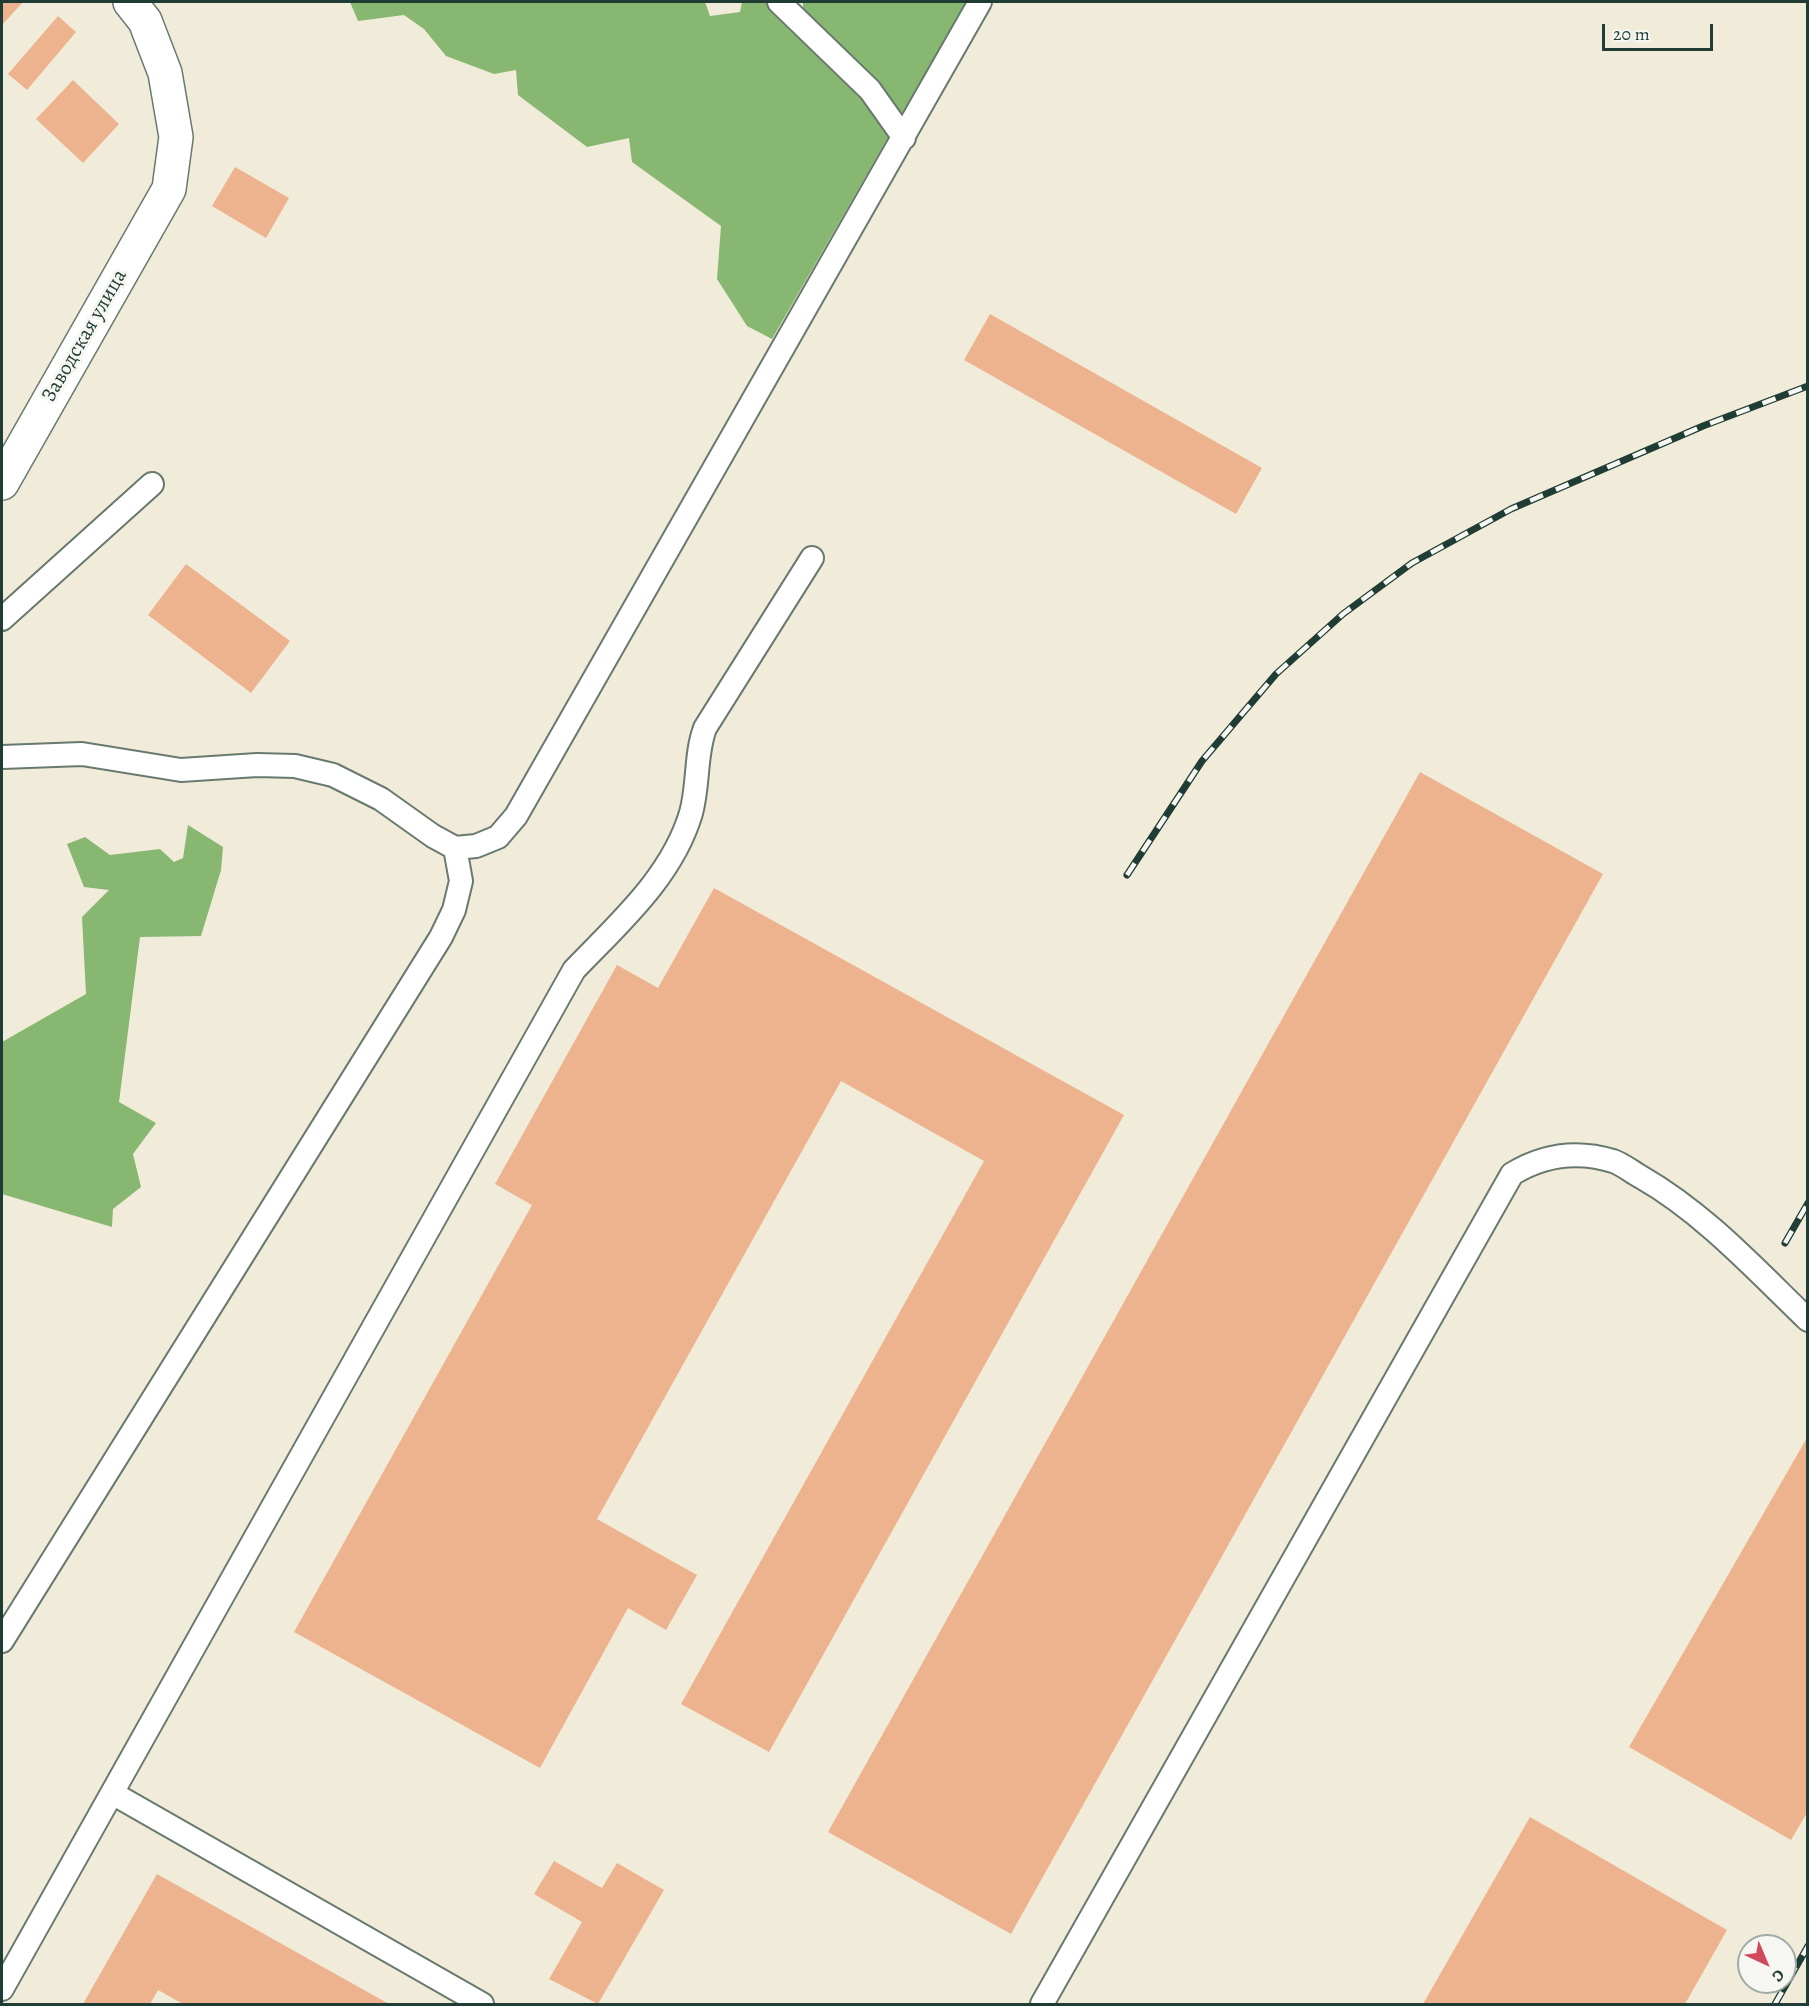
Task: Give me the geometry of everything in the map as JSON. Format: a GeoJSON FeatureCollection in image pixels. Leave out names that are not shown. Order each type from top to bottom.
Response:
{"type":"FeatureCollection","features":[{"type":"Feature","properties":{"kind":"street","name":"Заводская улица"},"geometry":{"type":"LineString","coordinates":[[2,483],[169,189],[176,137],[165,73],[145,21],[130,2]]}},
{"type":"Feature","properties":{"kind":"lane"},"geometry":{"type":"LineString","coordinates":[[779,2],[870,90],[904,138]]}},
{"type":"Feature","properties":{"kind":"lane"},"geometry":{"type":"LineString","coordinates":[[2,757],[82,754],[181,770],[257,765],[295,766],[333,775],[381,799],[433,836],[455,848],[476,846],[498,837],[516,816],[980,2]]}},
{"type":"Feature","properties":{"kind":"lane"},"geometry":{"type":"LineString","coordinates":[[2,619],[153,484]]}},
{"type":"Feature","properties":{"kind":"lane"},"geometry":{"type":"LineString","coordinates":[[2,1989],[574,969],[654,884],[676,850],[695,793],[699,744],[705,728],[812,558]]}},
{"type":"Feature","properties":{"kind":"lane"},"geometry":{"type":"LineString","coordinates":[[2,1641],[441,938],[454,910],[461,881],[455,848]]}},
{"type":"Feature","properties":{"kind":"lane"},"geometry":{"type":"LineString","coordinates":[[1042,2004],[1512,1174],[1532,1162],[1566,1154],[1613,1161],[1663,1190],[1735,1250],[1808,1320]]}},
{"type":"Feature","properties":{"kind":"lane"},"geometry":{"type":"LineString","coordinates":[[112,1793],[482,2004]]}},
{"type":"Feature","properties":{"kind":"green space"},"geometry":{"type":"Polygon","coordinates":[[[350,2],[705,2],[710,16],[740,12],[742,2],[793,2],[803,10],[803,2],[966,2],[772,339],[747,326],[717,279],[721,226],[632,162],[629,138],[587,147],[518,95],[516,70],[494,74],[446,56],[424,29],[404,15],[358,21],[350,2]]]}},
{"type":"Feature","properties":{"kind":"green space"},"geometry":{"type":"Polygon","coordinates":[[[188,825],[223,847],[221,870],[201,936],[140,937],[119,1102],[156,1123],[133,1154],[141,1187],[113,1209],[112,1227],[2,1194],[2,1042],[86,994],[82,917],[109,890],[84,887],[67,844],[85,837],[110,855],[160,849],[174,862],[183,858],[188,825]]]}},
{"type":"Feature","properties":{"kind":"building"},"geometry":{"type":"Polygon","coordinates":[[[2,2],[23,2],[2,25],[2,2]]]}},
{"type":"Feature","properties":{"kind":"building"},"geometry":{"type":"Polygon","coordinates":[[[58,16],[76,32],[27,90],[8,74],[58,16]]]}},
{"type":"Feature","properties":{"kind":"building"},"geometry":{"type":"Polygon","coordinates":[[[73,80],[119,124],[83,163],[36,119],[73,80]]]}},
{"type":"Feature","properties":{"kind":"building"},"geometry":{"type":"Polygon","coordinates":[[[235,167],[289,198],[266,238],[212,206],[235,167]]]}},
{"type":"Feature","properties":{"kind":"building"},"geometry":{"type":"Polygon","coordinates":[[[990,314],[1262,468],[1236,514],[964,360],[990,314]]]}},
{"type":"Feature","properties":{"kind":"building"},"geometry":{"type":"Polygon","coordinates":[[[186,564],[290,641],[251,693],[148,615],[186,564]]]}},
{"type":"Feature","properties":{"kind":"building"},"geometry":{"type":"Polygon","coordinates":[[[1420,772],[1603,874],[1011,1934],[828,1832],[1420,772]]]}},
{"type":"Feature","properties":{"kind":"building"},"geometry":{"type":"Polygon","coordinates":[[[714,888],[1124,1115],[769,1752],[681,1704],[984,1161],[841,1081],[597,1519],[697,1575],[666,1630],[628,1608],[540,1768],[294,1632],[532,1205],[495,1184],[617,965],[658,988],[714,888]]]}},
{"type":"Feature","properties":{"kind":"building"},"geometry":{"type":"Polygon","coordinates":[[[1808,1436],[1808,1811],[1791,1840],[1629,1747],[1808,1436]]]}},
{"type":"Feature","properties":{"kind":"building"},"geometry":{"type":"Polygon","coordinates":[[[1530,1817],[1727,1930],[1685,2004],[1423,2004],[1530,1817]]]}},
{"type":"Feature","properties":{"kind":"building"},"geometry":{"type":"Polygon","coordinates":[[[554,1861],[602,1888],[617,1863],[664,1890],[598,2004],[549,1979],[582,1922],[534,1894],[554,1861]]]}},
{"type":"Feature","properties":{"kind":"building"},"geometry":{"type":"Polygon","coordinates":[[[157,1874],[389,2004],[183,2004],[158,1990],[150,2004],[83,2004],[157,1874]]]}},
{"type":"Feature","properties":{"kind":"railway"},"geometry":{"type":"LineString","coordinates":[[1127,875],[1202,761],[1276,674],[1343,614],[1412,563],[1511,509],[1703,426],[1808,386]]}},
{"type":"Feature","properties":{"kind":"railway"},"geometry":{"type":"LineString","coordinates":[[1785,1243],[1808,1203]]}},
{"type":"Feature","properties":{"kind":"railway"},"geometry":{"type":"LineString","coordinates":[[1775,2004],[1808,1946]]}}]}
